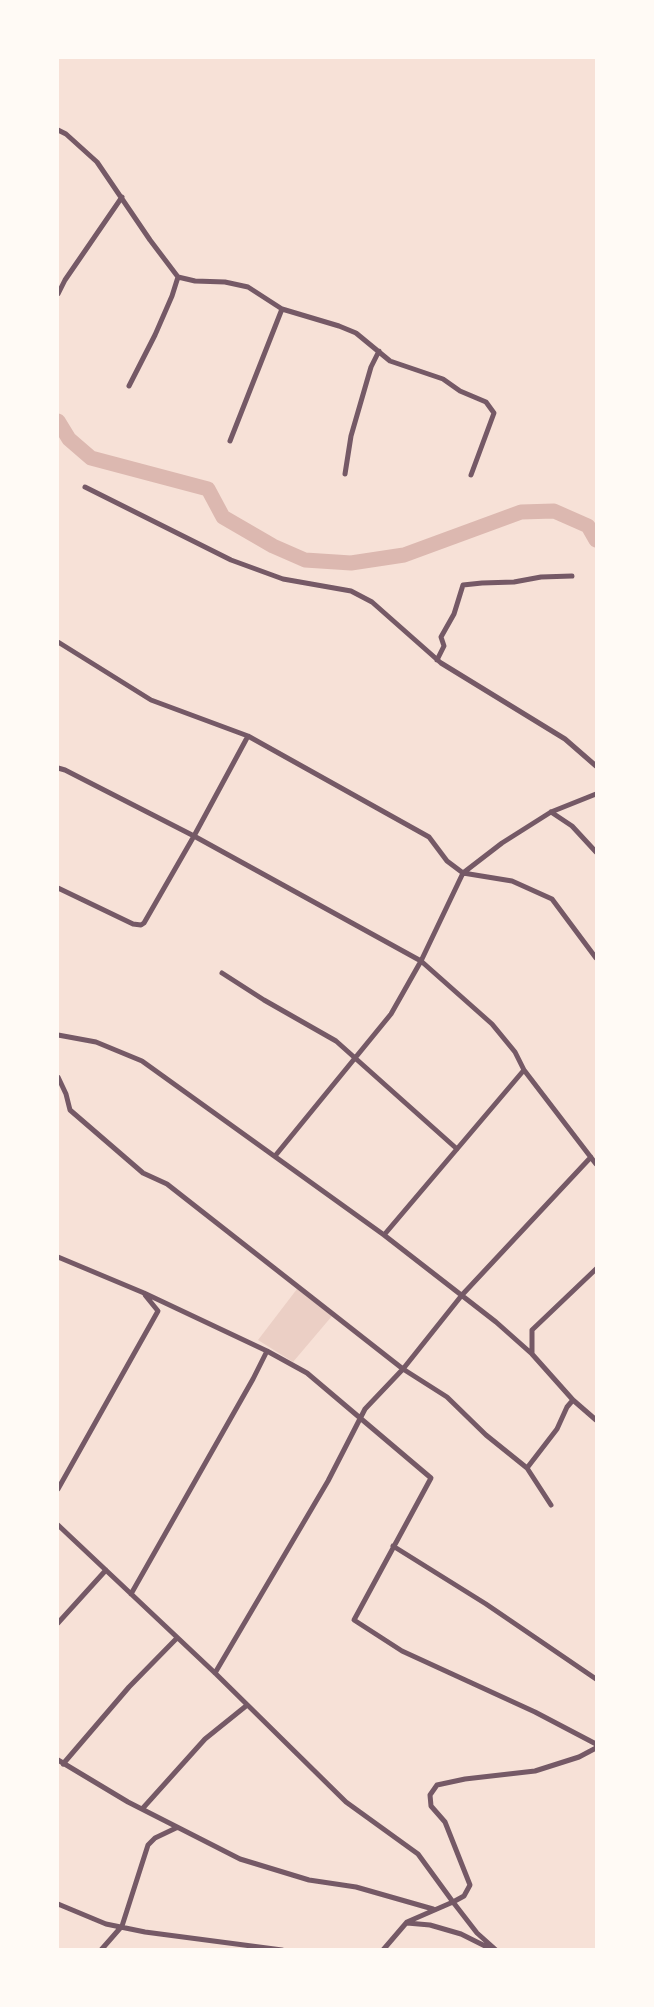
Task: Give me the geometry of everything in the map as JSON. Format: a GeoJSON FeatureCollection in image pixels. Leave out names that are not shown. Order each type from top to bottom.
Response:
{"type":"FeatureCollection","features":[{"type":"Feature","properties":{"kind":"street"},"geometry":{"type":"LineString","coordinates":[[58,130],[66,134],[97,162],[150,240],[178,276],[195,281],[225,282],[248,287],[282,310],[356,333],[390,360],[443,379],[460,391],[486,402],[494,413],[471,475]]}},
{"type":"Feature","properties":{"kind":"street"},"geometry":{"type":"LineString","coordinates":[[58,294],[65,280],[122,197]]}},
{"type":"Feature","properties":{"kind":"street"},"geometry":{"type":"LineString","coordinates":[[129,386],[155,335],[172,296],[178,276]]}},
{"type":"Feature","properties":{"kind":"street"},"geometry":{"type":"LineString","coordinates":[[230,441],[282,310]]}},
{"type":"Feature","properties":{"kind":"street"},"geometry":{"type":"LineString","coordinates":[[345,474],[352,436],[371,368],[379,351]]}},
{"type":"Feature","properties":{"kind":"street"},"geometry":{"type":"LineString","coordinates":[[85,487],[231,560],[283,579],[351,591],[372,602],[437,660],[565,739],[596,766]]}},
{"type":"Feature","properties":{"kind":"street"},"geometry":{"type":"LineString","coordinates":[[437,660],[444,646],[441,637],[454,614],[463,585],[514,582],[541,577],[572,576]]}},
{"type":"Feature","properties":{"kind":"street"},"geometry":{"type":"LineString","coordinates":[[58,642],[151,700],[248,736],[429,837],[447,861],[463,873],[512,881],[552,898],[596,958]]}},
{"type":"Feature","properties":{"kind":"street"},"geometry":{"type":"LineString","coordinates":[[58,888],[133,924],[141,925],[144,923],[248,736]]}},
{"type":"Feature","properties":{"kind":"street"},"geometry":{"type":"LineString","coordinates":[[58,768],[194,836],[421,961],[492,1024],[515,1052],[524,1070],[596,1164]]}},
{"type":"Feature","properties":{"kind":"street"},"geometry":{"type":"LineString","coordinates":[[275,1156],[391,1014],[421,961],[463,873],[502,843],[551,812],[596,794]]}},
{"type":"Feature","properties":{"kind":"street"},"geometry":{"type":"LineString","coordinates":[[551,812],[572,826],[596,852]]}},
{"type":"Feature","properties":{"kind":"street"},"geometry":{"type":"LineString","coordinates":[[222,973],[264,1000],[336,1041],[457,1149]]}},
{"type":"Feature","properties":{"kind":"street"},"geometry":{"type":"LineString","coordinates":[[58,1035],[96,1042],[142,1061],[275,1156],[384,1235],[496,1322],[532,1354],[573,1400],[596,1420]]}},
{"type":"Feature","properties":{"kind":"street"},"geometry":{"type":"LineString","coordinates":[[384,1235],[524,1070]]}},
{"type":"Feature","properties":{"kind":"street"},"geometry":{"type":"LineString","coordinates":[[58,1077],[66,1094],[70,1110],[143,1173],[167,1184],[403,1369],[447,1397],[486,1435],[527,1468],[551,1505]]}},
{"type":"Feature","properties":{"kind":"street"},"geometry":{"type":"LineString","coordinates":[[215,1673],[328,1481],[365,1409],[403,1369],[462,1295],[591,1157]]}},
{"type":"Feature","properties":{"kind":"street"},"geometry":{"type":"LineString","coordinates":[[58,1257],[144,1293],[307,1373],[431,1478],[354,1620],[402,1651],[535,1712],[596,1744]]}},
{"type":"Feature","properties":{"kind":"street"},"geometry":{"type":"LineString","coordinates":[[532,1354],[532,1330],[596,1269]]}},
{"type":"Feature","properties":{"kind":"street"},"geometry":{"type":"LineString","coordinates":[[58,1489],[158,1311],[144,1293]]}},
{"type":"Feature","properties":{"kind":"street"},"geometry":{"type":"LineString","coordinates":[[131,1594],[267,1352]]}},
{"type":"Feature","properties":{"kind":"street"},"geometry":{"type":"LineString","coordinates":[[527,1468],[557,1429],[567,1407],[573,1400]]}},
{"type":"Feature","properties":{"kind":"street"},"geometry":{"type":"LineString","coordinates":[[58,1525],[215,1673],[246,1706],[346,1802],[418,1854],[477,1933],[494,1950]]}},
{"type":"Feature","properties":{"kind":"street"},"geometry":{"type":"LineString","coordinates":[[393,1546],[486,1604],[596,1679]]}},
{"type":"Feature","properties":{"kind":"street"},"geometry":{"type":"LineString","coordinates":[[58,1623],[106,1570]]}},
{"type":"Feature","properties":{"kind":"street"},"geometry":{"type":"LineString","coordinates":[[63,1764],[116,1701],[177,1638]]}},
{"type":"Feature","properties":{"kind":"street"},"geometry":{"type":"LineString","coordinates":[[143,1808],[205,1738],[246,1706]]}},
{"type":"Feature","properties":{"kind":"street"},"geometry":{"type":"LineString","coordinates":[[383,1950],[407,1922],[464,1896],[470,1885],[445,1822],[431,1806],[430,1795],[437,1785],[465,1779],[535,1771],[579,1758],[596,1748]]}},
{"type":"Feature","properties":{"kind":"street"},"geometry":{"type":"LineString","coordinates":[[58,1760],[176,1828],[240,1859],[309,1880],[356,1887],[434,1909]]}},
{"type":"Feature","properties":{"kind":"street"},"geometry":{"type":"LineString","coordinates":[[101,1950],[120,1927],[148,1845],[155,1838],[176,1828]]}},
{"type":"Feature","properties":{"kind":"street"},"geometry":{"type":"LineString","coordinates":[[58,1904],[106,1924],[120,1927],[282,1950]]}},
{"type":"Feature","properties":{"kind":"street"},"geometry":{"type":"LineString","coordinates":[[407,1922],[430,1925],[461,1934],[494,1950]]}},
{"type":"Feature","properties":{"kind":"shaded area"},"geometry":{"type":"Polygon","coordinates":[[[297,1289],[332,1316],[293,1362],[258,1340],[297,1289]]]}},
{"type":"Feature","properties":{"kind":"waterway"},"geometry":{"type":"LineString","coordinates":[[58,421],[69,439],[91,458],[208,489],[223,517],[273,546],[305,560],[351,563],[404,555],[521,512],[554,511],[588,526],[596,540]]}}]}
